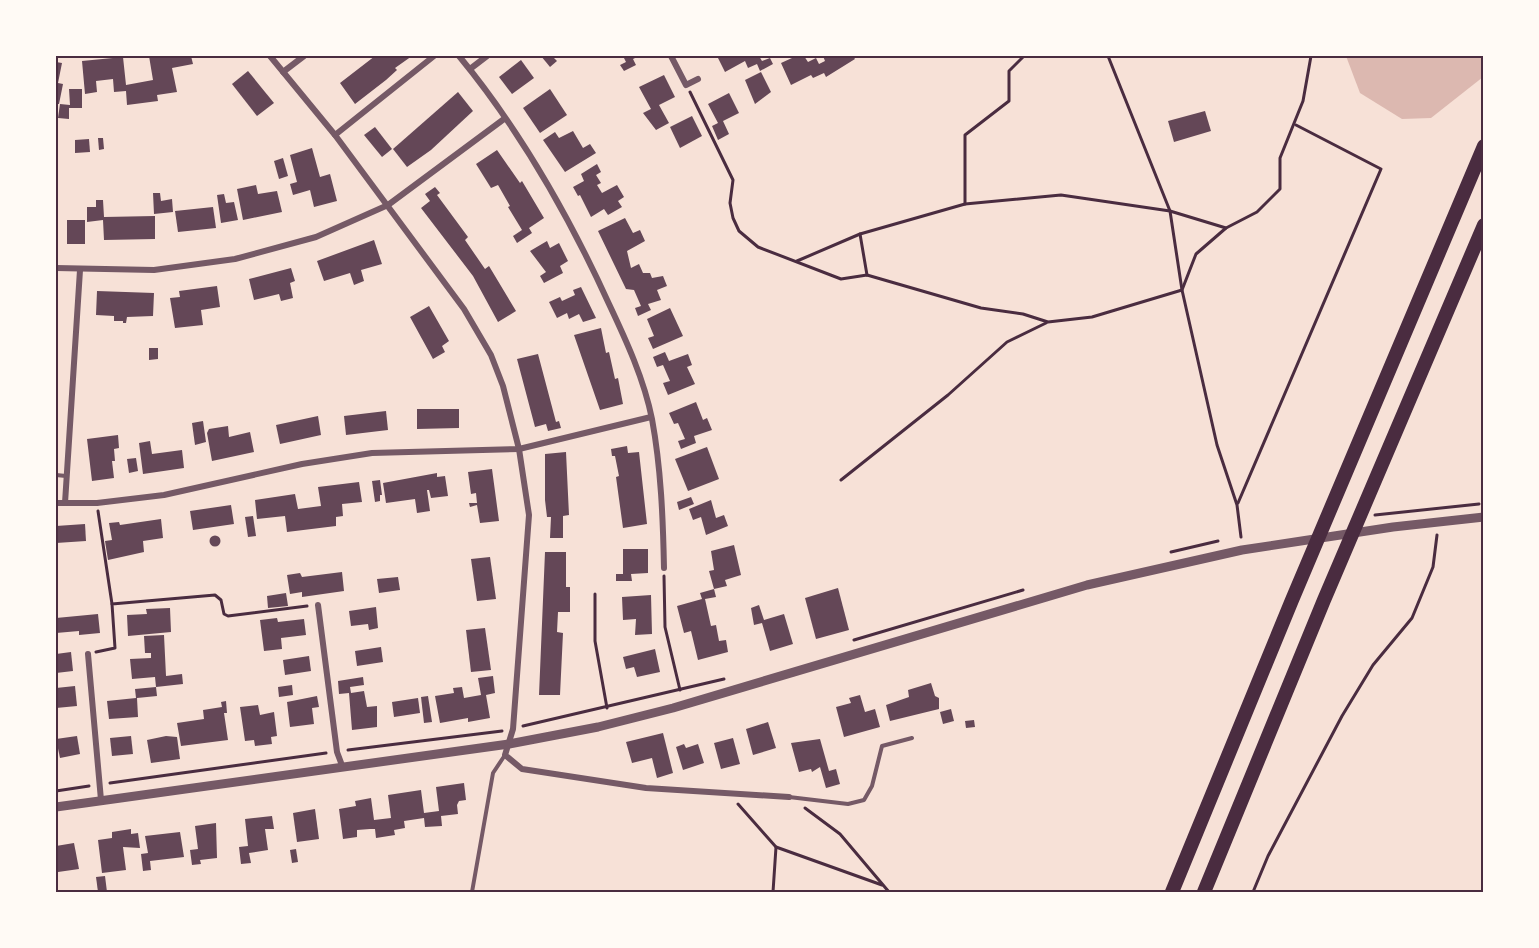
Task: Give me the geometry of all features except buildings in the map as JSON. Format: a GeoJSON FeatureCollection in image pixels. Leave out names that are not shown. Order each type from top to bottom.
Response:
{"type":"FeatureCollection","features":[{"type":"Feature","properties":{"kind":"highway"},"geometry":{"type":"LineString","coordinates":[[1172,892],[1292,600],[1484,146]]}},
{"type":"Feature","properties":{"kind":"highway"},"geometry":{"type":"LineString","coordinates":[[1204,892],[1388,447],[1484,225]]}},
{"type":"Feature","properties":{"kind":"street"},"geometry":{"type":"LineString","coordinates":[[270,56],[335,135],[464,309],[491,355],[503,386],[519,448],[529,515],[513,729],[504,755],[522,769],[645,788],[727,791],[789,797]]}},
{"type":"Feature","properties":{"kind":"street"},"geometry":{"type":"LineString","coordinates":[[283,72],[304,56]]}},
{"type":"Feature","properties":{"kind":"street"},"geometry":{"type":"LineString","coordinates":[[335,135],[434,56]]}},
{"type":"Feature","properties":{"kind":"street"},"geometry":{"type":"LineString","coordinates":[[459,56],[546,183],[585,250],[627,343],[651,417],[662,491],[664,568]]}},
{"type":"Feature","properties":{"kind":"street"},"geometry":{"type":"LineString","coordinates":[[470,69],[487,56]]}},
{"type":"Feature","properties":{"kind":"street"},"geometry":{"type":"LineString","coordinates":[[671,56],[686,86],[698,79]]}},
{"type":"Feature","properties":{"kind":"street"},"geometry":{"type":"LineString","coordinates":[[56,268],[154,270],[235,259],[316,237],[388,205],[504,119]]}},
{"type":"Feature","properties":{"kind":"street"},"geometry":{"type":"LineString","coordinates":[[65,503],[80,270]]}},
{"type":"Feature","properties":{"kind":"street"},"geometry":{"type":"LineString","coordinates":[[56,503],[97,503],[164,495],[302,464],[372,453],[519,448],[651,417]]}},
{"type":"Feature","properties":{"kind":"street"},"geometry":{"type":"LineString","coordinates":[[56,807],[509,744],[625,721],[1038,599],[1242,550],[1439,521],[1484,517]]}},
{"type":"Feature","properties":{"kind":"street"},"geometry":{"type":"LineString","coordinates":[[318,605],[337,752],[343,768]]}},
{"type":"Feature","properties":{"kind":"street"},"geometry":{"type":"LineString","coordinates":[[88,654],[101,800]]}},
{"type":"Feature","properties":{"kind":"lane"},"geometry":{"type":"LineString","coordinates":[[56,476],[67,476]]}},
{"type":"Feature","properties":{"kind":"lane"},"geometry":{"type":"LineString","coordinates":[[789,797],[848,804],[864,800],[872,786],[882,746],[912,738]]}},
{"type":"Feature","properties":{"kind":"lane"},"geometry":{"type":"LineString","coordinates":[[472,892],[493,773],[504,755]]}},
{"type":"Feature","properties":{"kind":"path"},"geometry":{"type":"LineString","coordinates":[[965,204],[965,135],[1009,101],[1009,71],[1024,56]]}},
{"type":"Feature","properties":{"kind":"path"},"geometry":{"type":"LineString","coordinates":[[1108,56],[1170,211],[1182,290],[1216,445],[1237,505],[1242,550]]}},
{"type":"Feature","properties":{"kind":"path"},"geometry":{"type":"LineString","coordinates":[[1182,290],[1196,254],[1226,228],[1257,212],[1280,189],[1280,158],[1296,125],[1304,101],[1311,56]]}},
{"type":"Feature","properties":{"kind":"path"},"geometry":{"type":"LineString","coordinates":[[686,86],[733,180],[730,203],[733,218],[739,231],[758,247],[841,279],[867,275],[981,308],[1023,314],[1048,322]]}},
{"type":"Feature","properties":{"kind":"path"},"geometry":{"type":"LineString","coordinates":[[1237,505],[1381,169],[1296,125]]}},
{"type":"Feature","properties":{"kind":"path"},"geometry":{"type":"LineString","coordinates":[[796,261],[860,234],[965,204],[1061,195],[1170,211],[1226,228]]}},
{"type":"Feature","properties":{"kind":"path"},"geometry":{"type":"LineString","coordinates":[[860,234],[867,275]]}},
{"type":"Feature","properties":{"kind":"path"},"geometry":{"type":"LineString","coordinates":[[841,480],[948,395],[1007,342],[1048,322],[1092,317],[1182,290]]}},
{"type":"Feature","properties":{"kind":"path"},"geometry":{"type":"LineString","coordinates":[[88,654],[115,648],[112,604],[97,503]]}},
{"type":"Feature","properties":{"kind":"path"},"geometry":{"type":"LineString","coordinates":[[1253,892],[1268,856],[1342,716],[1373,665],[1412,618],[1433,567],[1439,521]]}},
{"type":"Feature","properties":{"kind":"path"},"geometry":{"type":"LineString","coordinates":[[1231,539],[1241,537]]}},
{"type":"Feature","properties":{"kind":"path"},"geometry":{"type":"LineString","coordinates":[[1166,553],[1222,541]]}},
{"type":"Feature","properties":{"kind":"path"},"geometry":{"type":"LineString","coordinates":[[664,568],[665,627],[680,690]]}},
{"type":"Feature","properties":{"kind":"path"},"geometry":{"type":"LineString","coordinates":[[843,643],[1030,588]]}},
{"type":"Feature","properties":{"kind":"path"},"geometry":{"type":"LineString","coordinates":[[595,594],[595,641],[607,708]]}},
{"type":"Feature","properties":{"kind":"path"},"geometry":{"type":"LineString","coordinates":[[112,604],[215,595],[221,600],[224,614],[228,616],[318,605]]}},
{"type":"Feature","properties":{"kind":"path"},"geometry":{"type":"LineString","coordinates":[[56,791],[513,729],[535,721],[607,708],[734,676]]}},
{"type":"Feature","properties":{"kind":"path"},"geometry":{"type":"LineString","coordinates":[[727,791],[776,847],[882,885]]}},
{"type":"Feature","properties":{"kind":"path"},"geometry":{"type":"LineString","coordinates":[[789,797],[840,834],[890,892]]}},
{"type":"Feature","properties":{"kind":"path"},"geometry":{"type":"LineString","coordinates":[[773,892],[776,847]]}},
{"type":"Feature","properties":{"kind":"shaded area"},"geometry":{"type":"Polygon","coordinates":[[[1346,56],[1483,56],[1483,77],[1431,118],[1402,119],[1360,93],[1346,56]]]}}]}
